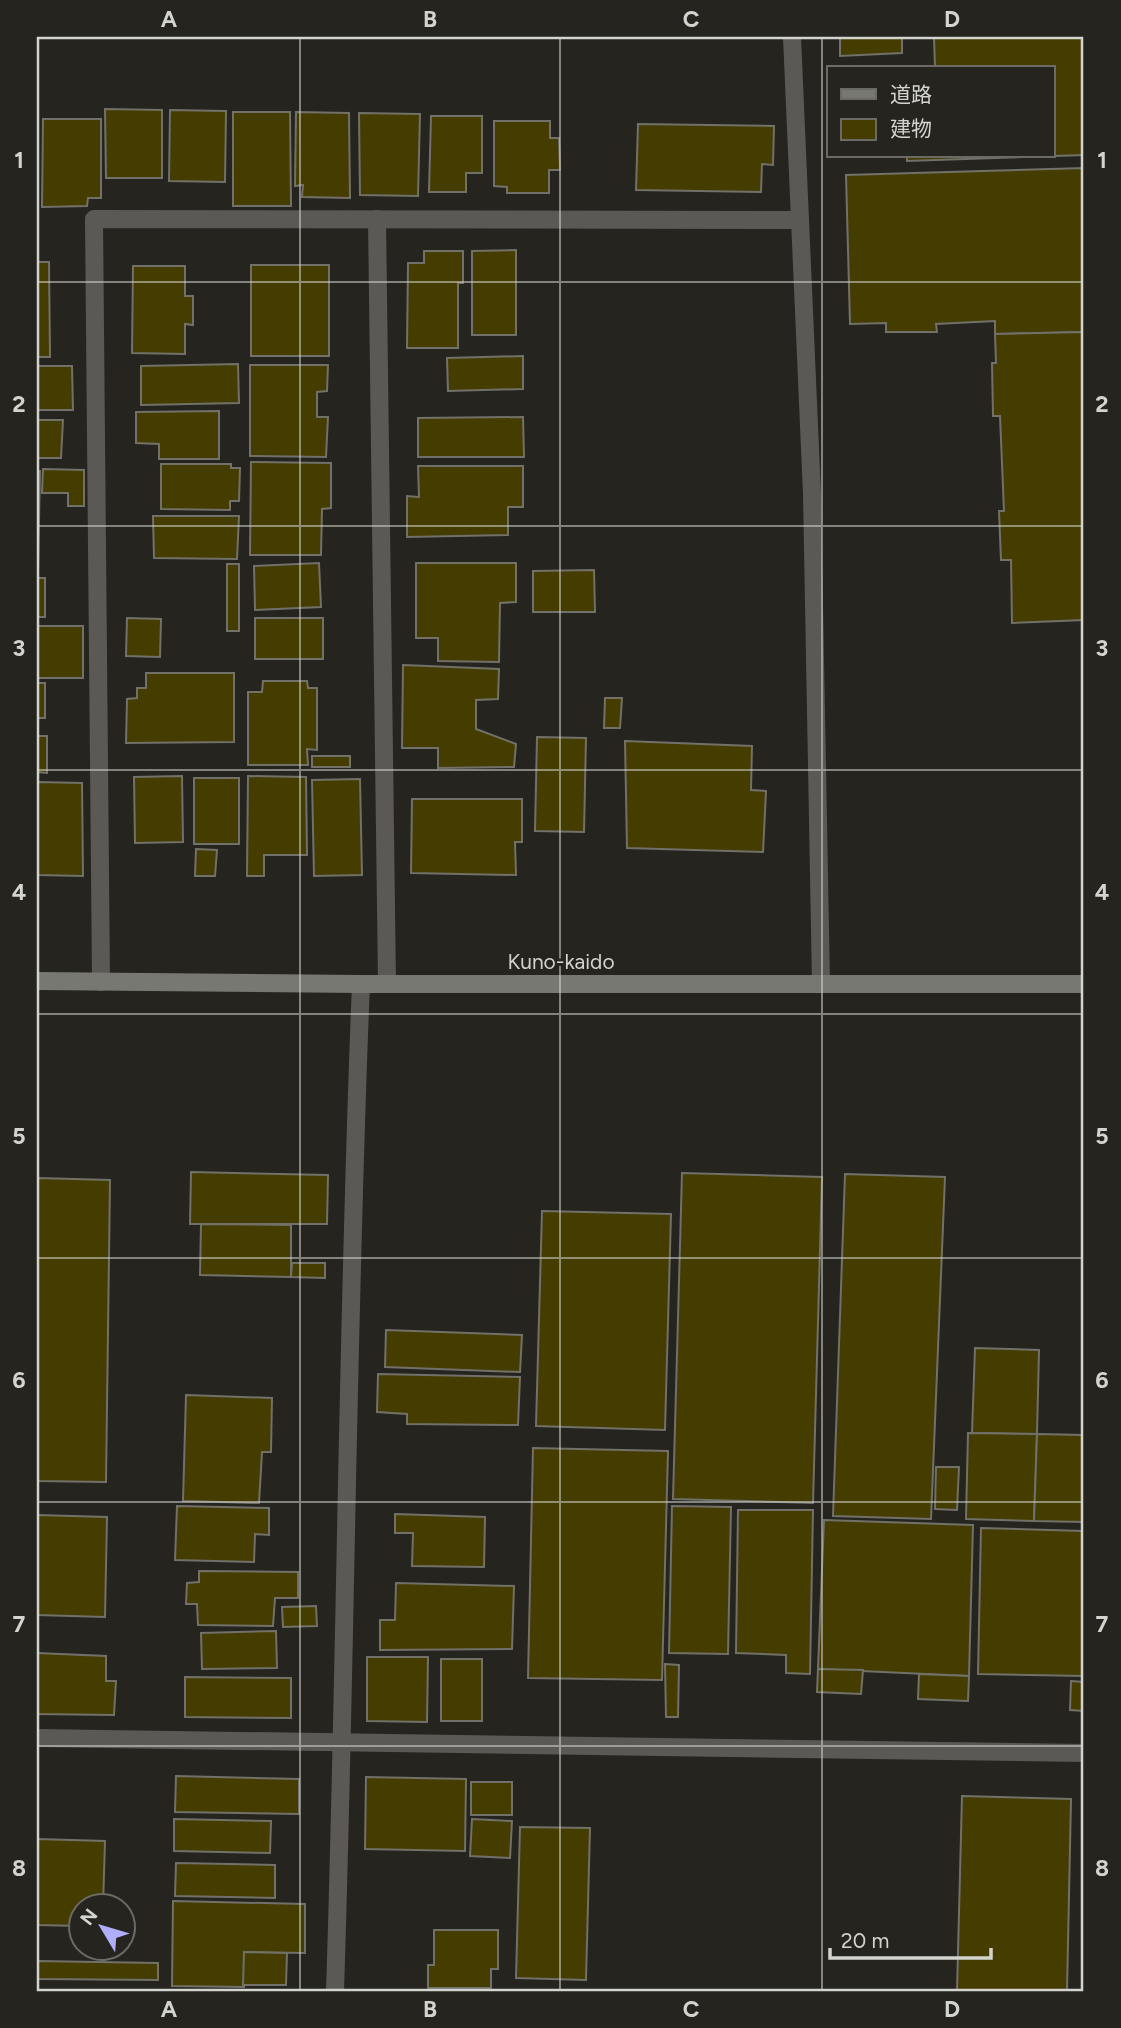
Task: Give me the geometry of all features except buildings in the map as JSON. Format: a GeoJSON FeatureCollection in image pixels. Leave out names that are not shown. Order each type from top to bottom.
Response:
{"type":"FeatureCollection","features":[{"type":"Feature","properties":{"kind":"main road","name":"Kuno-kaido"},"geometry":{"type":"LineString","coordinates":[[37,981],[1084,984]]}},
{"type":"Feature","properties":{"kind":"street"},"geometry":{"type":"LineString","coordinates":[[792,37],[812,494],[821,984]]}},
{"type":"Feature","properties":{"kind":"street"},"geometry":{"type":"LineString","coordinates":[[101,982],[94,219],[800,220]]}},
{"type":"Feature","properties":{"kind":"street"},"geometry":{"type":"LineString","coordinates":[[377,219],[387,984]]}},
{"type":"Feature","properties":{"kind":"street"},"geometry":{"type":"LineString","coordinates":[[335,1991],[362,984]]}},
{"type":"Feature","properties":{"kind":"street"},"geometry":{"type":"LineString","coordinates":[[37,1738],[1084,1753]]}}]}
